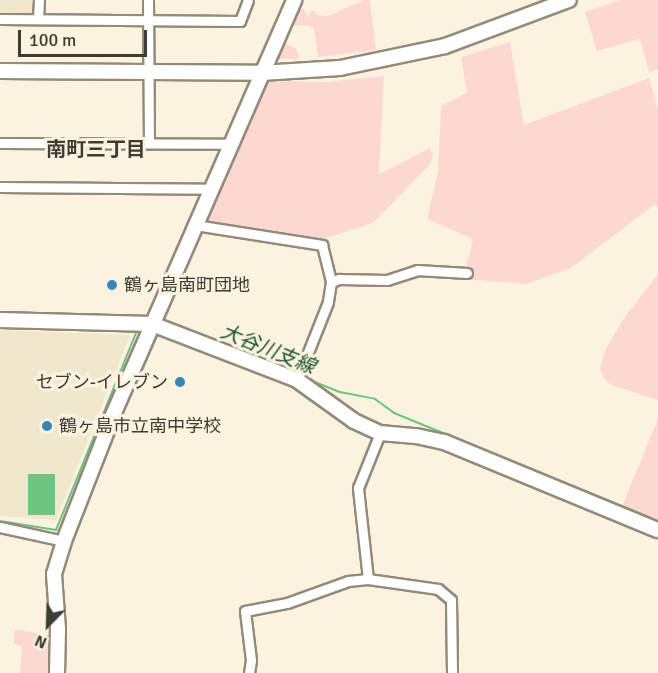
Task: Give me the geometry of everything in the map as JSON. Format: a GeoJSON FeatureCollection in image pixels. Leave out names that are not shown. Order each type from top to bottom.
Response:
{"type":"FeatureCollection","features":[{"type":"Feature","properties":{"kind":"street"},"geometry":{"type":"LineString","coordinates":[[38,19],[39,0]]}},
{"type":"Feature","properties":{"kind":"street"},"geometry":{"type":"LineString","coordinates":[[148,0],[149,143]]}},
{"type":"Feature","properties":{"kind":"street"},"geometry":{"type":"LineString","coordinates":[[0,19],[240,21],[248,0]]}},
{"type":"Feature","properties":{"kind":"street"},"geometry":{"type":"LineString","coordinates":[[57,673],[58,628],[54,574],[64,541],[113,415],[144,324],[195,225],[294,0]]}},
{"type":"Feature","properties":{"kind":"street"},"geometry":{"type":"LineString","coordinates":[[0,71],[261,73],[340,68],[418,54],[484,33],[569,0]]}},
{"type":"Feature","properties":{"kind":"street"},"geometry":{"type":"LineString","coordinates":[[0,143],[230,144]]}},
{"type":"Feature","properties":{"kind":"street"},"geometry":{"type":"LineString","coordinates":[[0,187],[210,189]]}},
{"type":"Feature","properties":{"kind":"street"},"geometry":{"type":"LineString","coordinates":[[195,225],[322,245],[331,282],[328,302],[297,380]]}},
{"type":"Feature","properties":{"kind":"street"},"geometry":{"type":"LineString","coordinates":[[331,282],[339,279],[387,280],[417,270],[467,273]]}},
{"type":"Feature","properties":{"kind":"street"},"geometry":{"type":"LineString","coordinates":[[0,320],[144,324],[297,380],[354,421],[380,433],[416,436],[444,442],[658,530]]}},
{"type":"Feature","properties":{"kind":"street"},"geometry":{"type":"LineString","coordinates":[[368,579],[358,488],[380,433]]}},
{"type":"Feature","properties":{"kind":"street"},"geometry":{"type":"LineString","coordinates":[[0,527],[64,541]]}},
{"type":"Feature","properties":{"kind":"street"},"geometry":{"type":"LineString","coordinates":[[249,673],[251,660],[245,611],[287,603],[348,581],[368,579],[438,589],[451,600],[452,673]]}},
{"type":"Feature","properties":{"kind":"shaded area"},"geometry":{"type":"Polygon","coordinates":[[[0,0],[33,0],[32,16],[0,15],[0,0]]]}},
{"type":"Feature","properties":{"kind":"shaded area"},"geometry":{"type":"Polygon","coordinates":[[[364,0],[370,0],[376,50],[318,57],[314,29],[308,26],[289,25],[296,8],[304,9],[310,19],[309,13],[314,10],[317,15],[328,16],[364,0]]]}},
{"type":"Feature","properties":{"kind":"shaded area"},"geometry":{"type":"Polygon","coordinates":[[[620,0],[658,0],[658,69],[649,72],[640,39],[597,51],[585,12],[620,0]]]}},
{"type":"Feature","properties":{"kind":"shaded area"},"geometry":{"type":"Polygon","coordinates":[[[510,42],[524,125],[649,78],[658,110],[658,207],[654,205],[571,268],[526,284],[463,279],[473,239],[427,219],[438,172],[441,106],[467,93],[461,57],[510,42]]]}},
{"type":"Feature","properties":{"kind":"shaded area"},"geometry":{"type":"Polygon","coordinates":[[[281,43],[296,48],[299,57],[279,59],[276,56],[281,43]]]}},
{"type":"Feature","properties":{"kind":"shaded area"},"geometry":{"type":"Polygon","coordinates":[[[384,76],[379,174],[430,148],[433,154],[430,164],[373,223],[323,239],[201,222],[266,81],[326,82],[384,76]]]}},
{"type":"Feature","properties":{"kind":"shaded area"},"geometry":{"type":"Polygon","coordinates":[[[658,274],[658,400],[611,385],[603,377],[600,368],[605,351],[622,321],[658,274]]]}},
{"type":"Feature","properties":{"kind":"shaded area","name":"鶴ヶ島市立南中学校"},"geometry":{"type":"Polygon","coordinates":[[[0,330],[130,335],[56,520],[0,516],[0,330]]]}},
{"type":"Feature","properties":{"kind":"shaded area"},"geometry":{"type":"Polygon","coordinates":[[[658,419],[658,525],[621,509],[658,419]]]}},
{"type":"Feature","properties":{"kind":"shaded area"},"geometry":{"type":"Polygon","coordinates":[[[28,474],[55,474],[55,515],[28,515],[28,474]]]}},
{"type":"Feature","properties":{"kind":"shaded area"},"geometry":{"type":"Polygon","coordinates":[[[15,629],[55,637],[51,673],[20,673],[22,646],[14,644],[15,629]]]}},
{"type":"Feature","properties":{"kind":"waterway","name":"大谷川支線"},"geometry":{"type":"LineString","coordinates":[[161,320],[186,330]]}},
{"type":"Feature","properties":{"kind":"waterway","name":"大谷川支線"},"geometry":{"type":"LineString","coordinates":[[0,521],[56,530],[138,328]]}},
{"type":"Feature","properties":{"kind":"waterway","name":"大谷川支線"},"geometry":{"type":"LineString","coordinates":[[305,378],[340,392],[375,399],[394,413],[649,517]]}},
{"type":"Feature","properties":{"kind":"place","name":"鶴ヶ島南町団地"},"geometry":{"type":"Point","coordinates":[112,285]}},
{"type":"Feature","properties":{"kind":"place","name":"セブン-イレブン"},"geometry":{"type":"Point","coordinates":[180,382]}},
{"type":"Feature","properties":{"kind":"place","name":"鶴ヶ島市立南中学校"},"geometry":{"type":"Point","coordinates":[47,426]}},
{"type":"Feature","properties":{"kind":"district","name":"南町三丁目"},"geometry":{"type":"Point","coordinates":[96,149]}}]}
